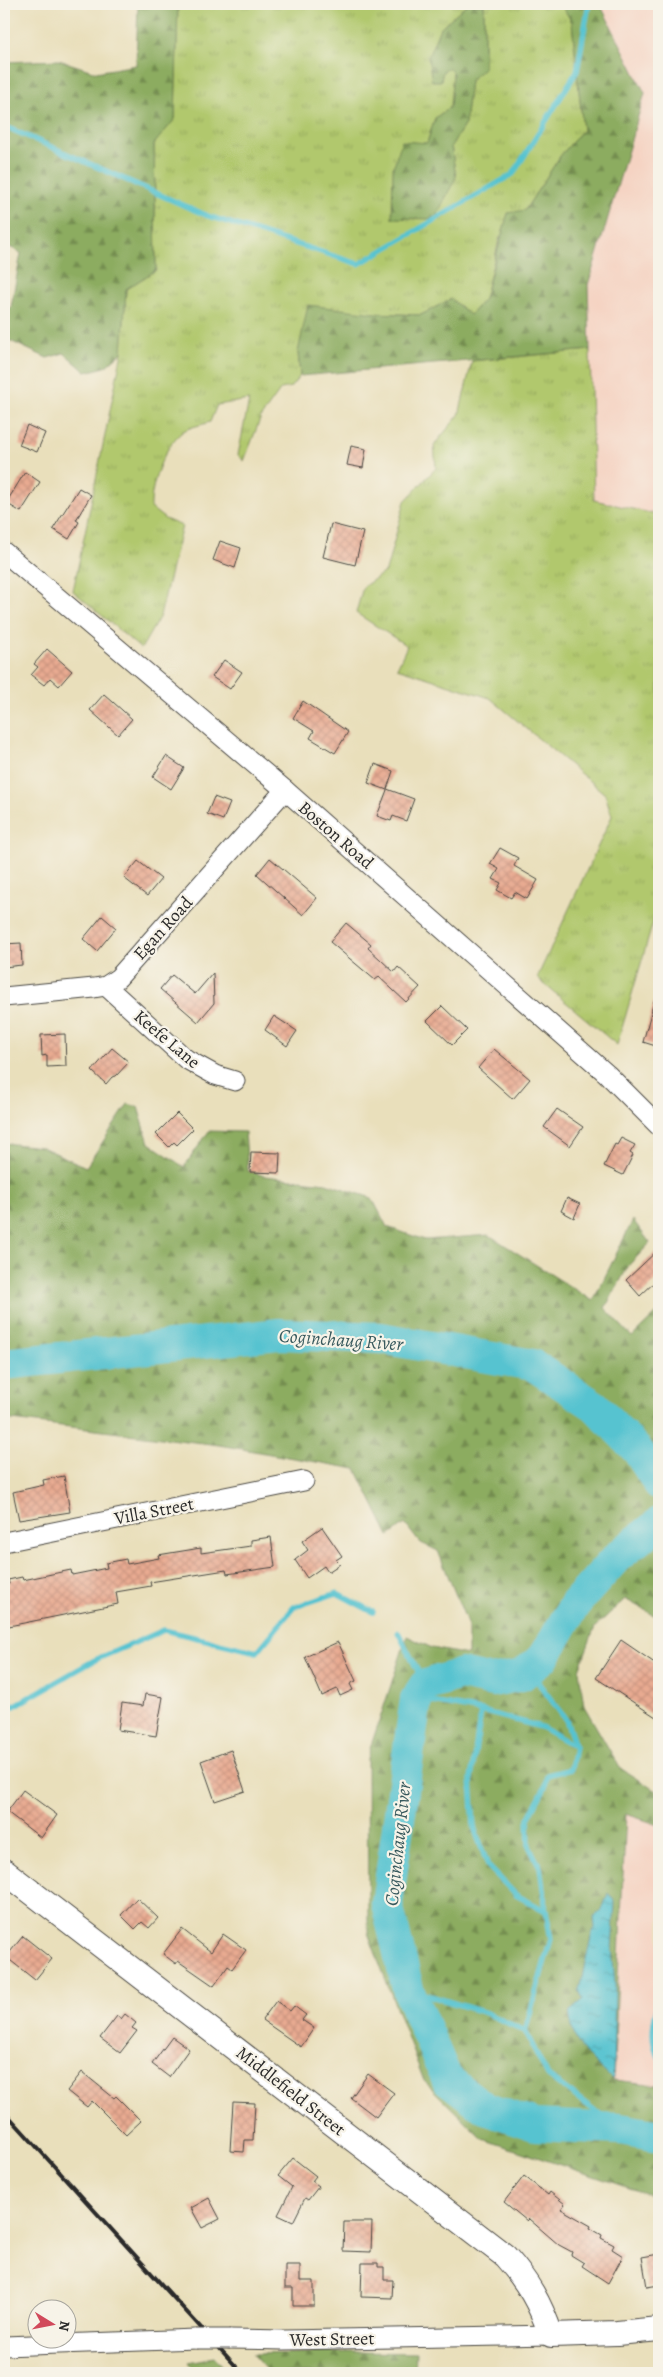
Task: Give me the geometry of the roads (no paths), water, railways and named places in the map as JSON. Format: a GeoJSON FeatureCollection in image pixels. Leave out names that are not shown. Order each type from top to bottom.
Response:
{"type":"FeatureCollection","features":[{"type":"Feature","properties":{"kind":"main road","name":"Middlefield Street"},"geometry":{"type":"LineString","coordinates":[[4,1871],[505,2256],[536,2297],[551,2335]]}},
{"type":"Feature","properties":{"kind":"main road","name":"West Street"},"geometry":{"type":"LineString","coordinates":[[551,2335],[617,2333],[659,2329]]}},
{"type":"Feature","properties":{"kind":"street","name":"Boston Road"},"geometry":{"type":"LineString","coordinates":[[4,552],[285,790],[607,1074],[659,1126]]}},
{"type":"Feature","properties":{"kind":"street","name":"Egan Road"},"geometry":{"type":"LineString","coordinates":[[106,986],[126,970],[285,790]]}},
{"type":"Feature","properties":{"kind":"street"},"geometry":{"type":"LineString","coordinates":[[4,997],[106,986]]}},
{"type":"Feature","properties":{"kind":"street","name":"Keefe Lane"},"geometry":{"type":"LineString","coordinates":[[106,986],[186,1059],[215,1075],[235,1081]]}},
{"type":"Feature","properties":{"kind":"street","name":"Villa Street"},"geometry":{"type":"LineString","coordinates":[[4,1542],[304,1480]]}},
{"type":"Feature","properties":{"kind":"street","name":"West Street"},"geometry":{"type":"LineString","coordinates":[[4,2346],[196,2339],[284,2340],[551,2335]]}},
{"type":"Feature","properties":{"kind":"water"},"geometry":{"type":"Polygon","coordinates":[[[608,1893],[615,1902],[612,1949],[615,1984],[613,2080],[589,2058],[579,2044],[574,2035],[569,2012],[583,2000],[579,1990],[592,1933],[595,1928],[594,1917],[602,1910],[608,1893]]]}},
{"type":"Feature","properties":{"kind":"waterway"},"geometry":{"type":"LineString","coordinates":[[4,126],[208,216],[359,264],[513,174],[577,71],[589,4]]}},
{"type":"Feature","properties":{"kind":"waterway","name":"Coginchaug River"},"geometry":{"type":"LineString","coordinates":[[4,1364],[279,1334],[381,1338],[533,1365],[595,1406],[638,1451],[659,1484]]}},
{"type":"Feature","properties":{"kind":"waterway","name":"Coginchaug River"},"geometry":{"type":"LineString","coordinates":[[659,1523],[616,1558],[575,1604],[544,1657],[522,1675],[492,1681],[461,1674],[425,1685],[416,1699],[387,1904],[408,1989],[447,2079],[485,2108],[535,2125],[620,2129],[659,2136]]}},
{"type":"Feature","properties":{"kind":"waterway"},"geometry":{"type":"LineString","coordinates":[[4,1707],[14,1706],[95,1660],[164,1630],[257,1652],[294,1607],[337,1593],[373,1612]]}},
{"type":"Feature","properties":{"kind":"waterway"},"geometry":{"type":"LineString","coordinates":[[398,1632],[425,1685]]}},
{"type":"Feature","properties":{"kind":"waterway"},"geometry":{"type":"LineString","coordinates":[[529,1670],[566,1720],[575,1746],[571,1769],[547,1775],[545,1787],[528,1819],[529,1846],[540,1867],[546,1911]]}},
{"type":"Feature","properties":{"kind":"waterway"},"geometry":{"type":"LineString","coordinates":[[416,1699],[481,1711],[471,1779],[474,1827],[488,1866],[516,1895],[546,1911],[551,1939],[525,2031],[548,2076],[620,2129]]}},
{"type":"Feature","properties":{"kind":"waterway"},"geometry":{"type":"LineString","coordinates":[[481,1711],[541,1727],[575,1746]]}},
{"type":"Feature","properties":{"kind":"waterway"},"geometry":{"type":"LineString","coordinates":[[408,1989],[486,2013],[525,2031]]}},
{"type":"Feature","properties":{"kind":"waterway"},"geometry":{"type":"LineString","coordinates":[[657,2008],[653,2039],[659,2056]]}},
{"type":"Feature","properties":{"kind":"railway"},"geometry":{"type":"LineString","coordinates":[[4,2111],[242,2373]]}}]}
